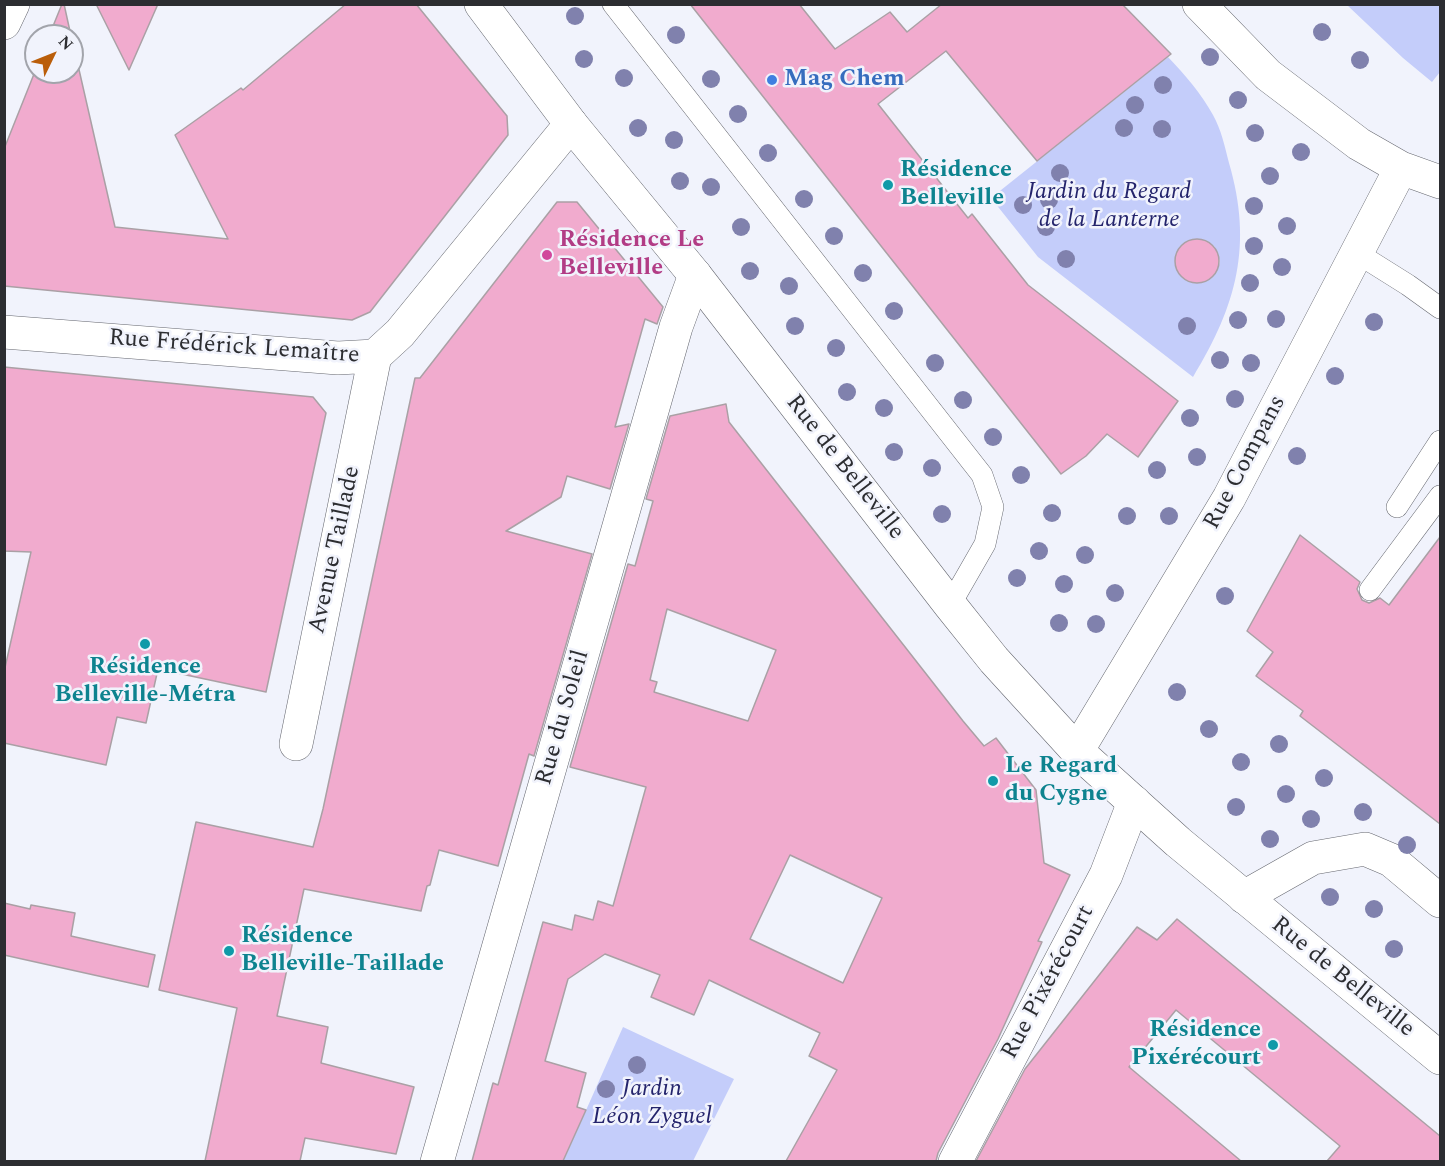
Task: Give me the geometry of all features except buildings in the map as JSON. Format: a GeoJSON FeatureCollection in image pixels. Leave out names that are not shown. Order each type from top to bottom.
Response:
{"type":"FeatureCollection","features":[{"type":"Feature","properties":{"kind":"street"},"geometry":{"type":"LineString","coordinates":[[4,23],[13,4]]}},
{"type":"Feature","properties":{"kind":"street","name":"Rue de Belleville"},"geometry":{"type":"LineString","coordinates":[[481,4],[571,124],[695,275],[994,660],[1077,751],[1178,842],[1440,1058]]}},
{"type":"Feature","properties":{"kind":"street"},"geometry":{"type":"LineString","coordinates":[[1198,4],[1268,75],[1359,144],[1401,168],[1440,182]]}},
{"type":"Feature","properties":{"kind":"street","name":"Rue Frédérick Lemaître"},"geometry":{"type":"LineString","coordinates":[[4,332],[338,358],[375,356],[400,333],[571,124]]}},
{"type":"Feature","properties":{"kind":"street","name":"Rue Compans"},"geometry":{"type":"LineString","coordinates":[[1077,751],[1229,498],[1401,168]]}},
{"type":"Feature","properties":{"kind":"street","name":"Rue du Soleil"},"geometry":{"type":"LineString","coordinates":[[437,1161],[676,327],[695,275]]}},
{"type":"Feature","properties":{"kind":"street","name":"Avenue Taillade"},"geometry":{"type":"LineString","coordinates":[[296,744],[375,356]]}},
{"type":"Feature","properties":{"kind":"street","name":"Rue Pixérécourt"},"geometry":{"type":"LineString","coordinates":[[955,1161],[1106,875],[1134,802]]}},
{"type":"Feature","properties":{"kind":"street","name":"Rue de Belleville"},"geometry":{"type":"LineString","coordinates":[[1244,897],[1313,858],[1365,849],[1391,860],[1440,901]]}},
{"type":"Feature","properties":{"kind":"lane"},"geometry":{"type":"LineString","coordinates":[[613,4],[982,475],[993,507],[985,544],[950,605]]}},
{"type":"Feature","properties":{"kind":"lane"},"geometry":{"type":"LineString","coordinates":[[1357,253],[1440,308]]}},
{"type":"Feature","properties":{"kind":"lane"},"geometry":{"type":"LineString","coordinates":[[1397,507],[1440,441]]}},
{"type":"Feature","properties":{"kind":"lane"},"geometry":{"type":"LineString","coordinates":[[1370,590],[1440,496]]}},
{"type":"Feature","properties":{"kind":"green space"},"geometry":{"type":"Polygon","coordinates":[[[1347,5],[1440,5],[1440,72],[1432,82],[1403,58],[1347,5]]]}},
{"type":"Feature","properties":{"kind":"green space","name":"Jardin du Regard de la Lanterne"},"geometry":{"type":"Polygon","coordinates":[[[1168,57],[1187,77],[1216,120],[1236,193],[1240,221],[1240,248],[1230,299],[1221,325],[1193,377],[1038,257],[991,198],[1168,57]],[[1199,239],[1183,244],[1175,258],[1179,274],[1185,279],[1198,283],[1209,279],[1218,268],[1220,261],[1214,246],[1199,239]]]}},
{"type":"Feature","properties":{"kind":"green space","name":"Jardin Léon Zyguel"},"geometry":{"type":"Polygon","coordinates":[[[623,1027],[734,1079],[693,1161],[563,1162],[623,1027]]]}},
{"type":"Feature","properties":{"kind":"place","name":"Mag Chem"},"geometry":{"type":"Point","coordinates":[772,80]}},
{"type":"Feature","properties":{"kind":"place","name":"Résidence Belleville"},"geometry":{"type":"Point","coordinates":[888,185]}},
{"type":"Feature","properties":{"kind":"place","name":"Résidence Le Belleville"},"geometry":{"type":"Point","coordinates":[547,255]}},
{"type":"Feature","properties":{"kind":"place","name":"Résidence Belleville-Métra"},"geometry":{"type":"Point","coordinates":[145,644]}},
{"type":"Feature","properties":{"kind":"place","name":"Le Regard du Cygne"},"geometry":{"type":"Point","coordinates":[993,781]}},
{"type":"Feature","properties":{"kind":"place","name":"Résidence Belleville-Taillade"},"geometry":{"type":"Point","coordinates":[229,951]}},
{"type":"Feature","properties":{"kind":"place","name":"Résidence Pixérécourt"},"geometry":{"type":"Point","coordinates":[1273,1045]}}]}
